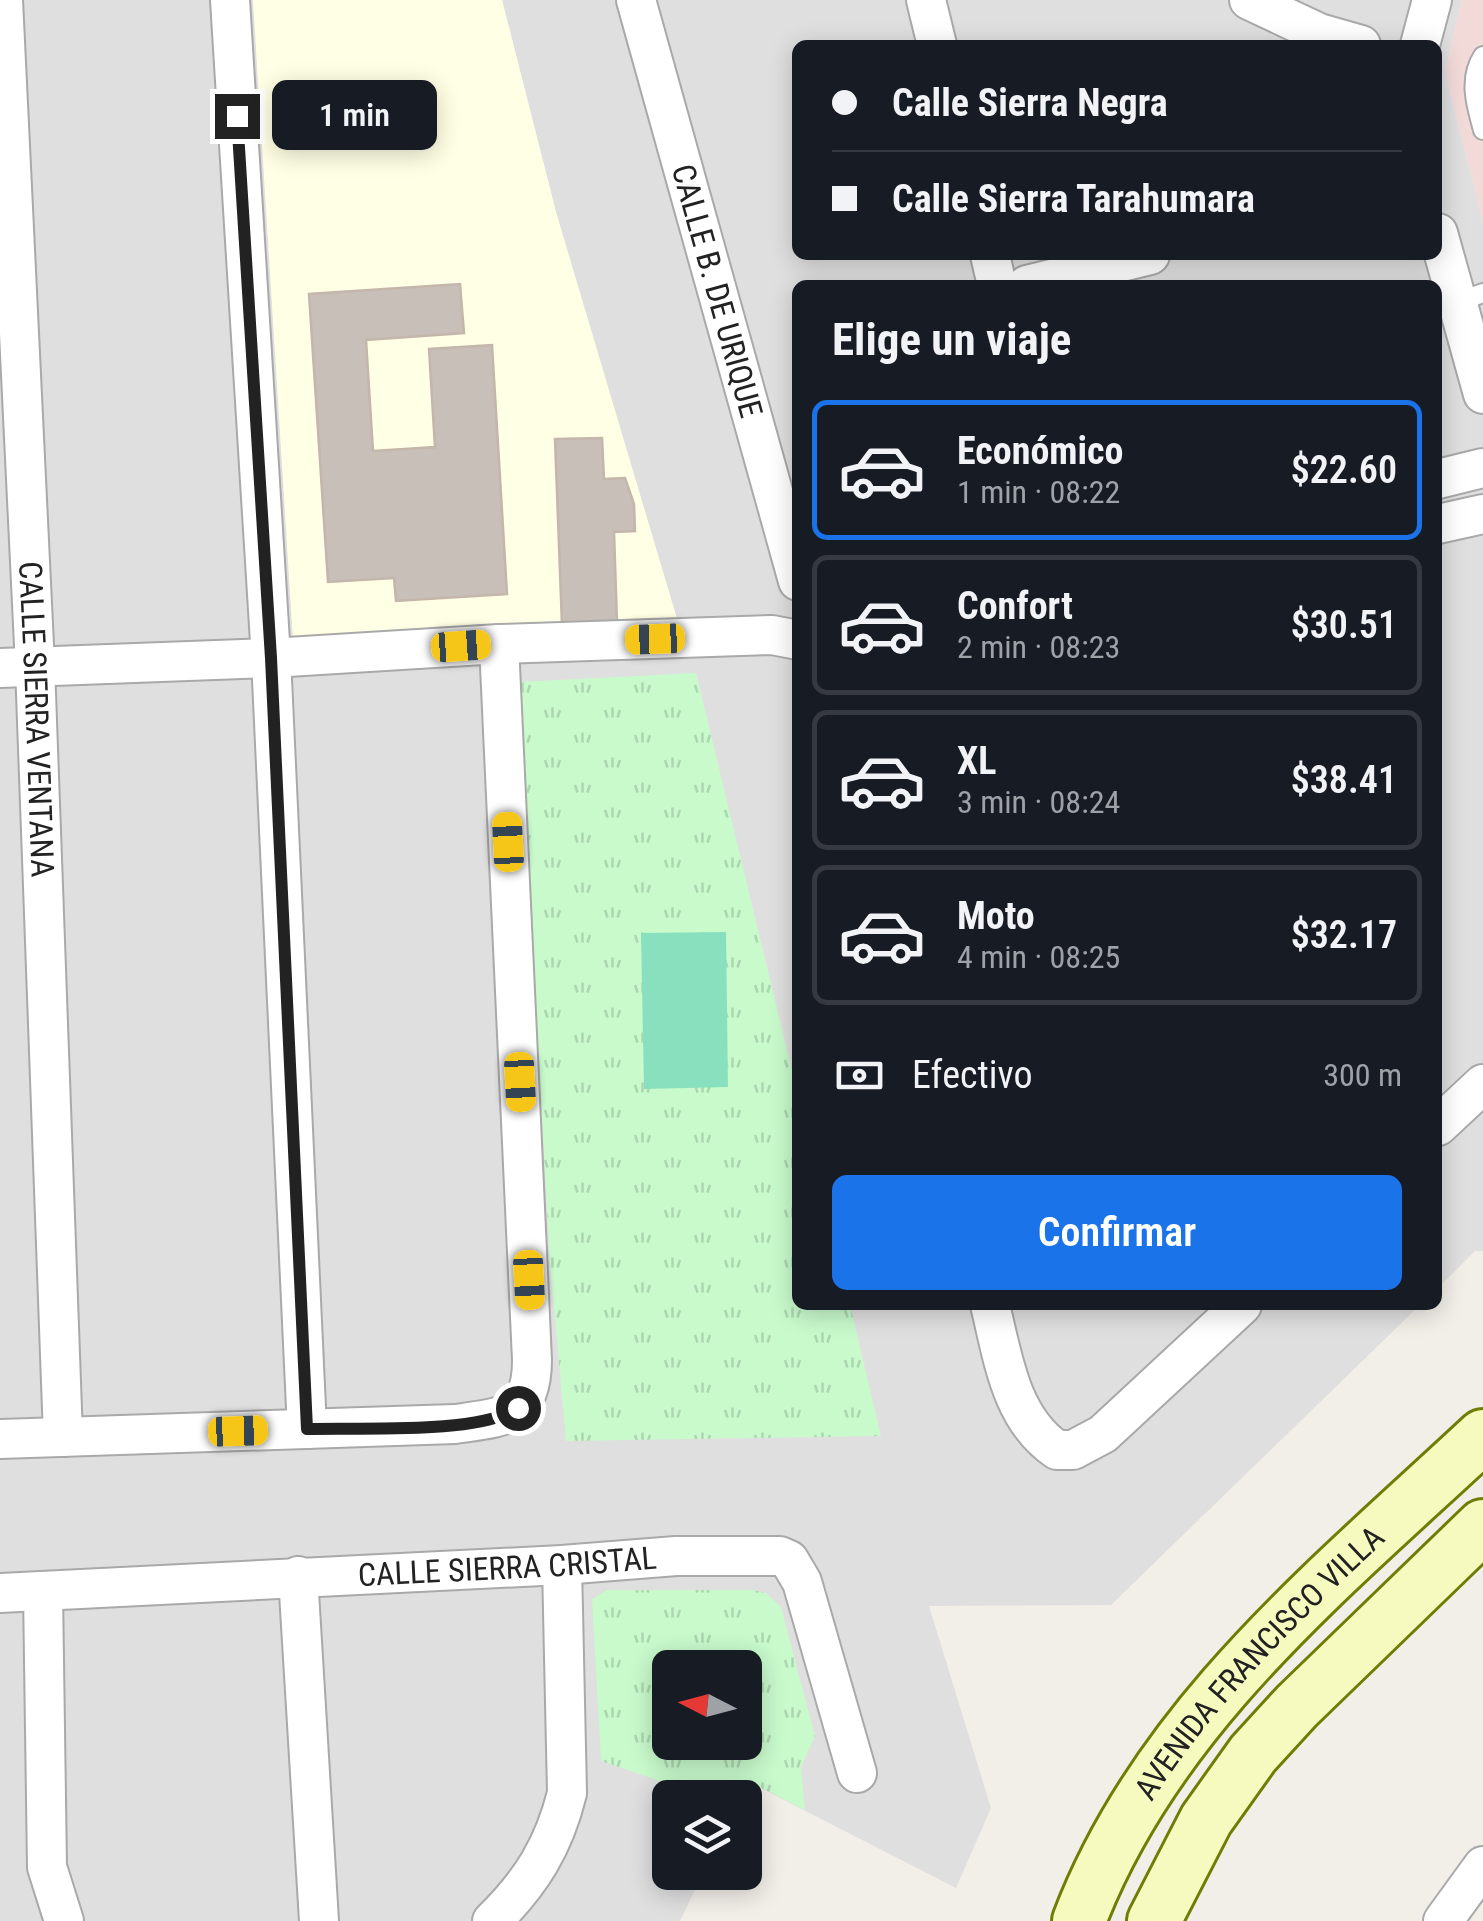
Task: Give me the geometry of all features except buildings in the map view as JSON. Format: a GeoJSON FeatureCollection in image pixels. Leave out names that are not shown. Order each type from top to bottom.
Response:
{"type":"FeatureCollection","features":[{"type":"Feature","properties":{"kind":"main road","name":"AVENIDA FRANCISCO VILLA"},"geometry":{"type":"LineString","coordinates":[[1079,1921],[1143,1798],[1175,1747],[1216,1694],[1273,1632],[1483,1436]]}},
{"type":"Feature","properties":{"kind":"main road","name":"AVENIDA FRANCISCO VILLA"},"geometry":{"type":"LineString","coordinates":[[1154,1921],[1206,1820],[1253,1754],[1297,1706],[1483,1526]]}},
{"type":"Feature","properties":{"kind":"street","name":"CALLE SIERRA VENTANA"},"geometry":{"type":"LineString","coordinates":[[4,0],[18,667],[63,1437]]}},
{"type":"Feature","properties":{"kind":"street"},"geometry":{"type":"LineString","coordinates":[[230,0],[271,658],[307,1429]]}},
{"type":"Feature","properties":{"kind":"street","name":"CALLE B. DE URIQUE"},"geometry":{"type":"LineString","coordinates":[[636,0],[792,559]]}},
{"type":"Feature","properties":{"kind":"street"},"geometry":{"type":"LineString","coordinates":[[926,0],[936,40]]}},
{"type":"Feature","properties":{"kind":"street"},"geometry":{"type":"LineString","coordinates":[[1248,0],[1319,33],[1344,40]]}},
{"type":"Feature","properties":{"kind":"street"},"geometry":{"type":"LineString","coordinates":[[1421,40],[1432,0]]}},
{"type":"Feature","properties":{"kind":"street"},"geometry":{"type":"LineString","coordinates":[[1442,241],[1470,297],[1483,394]]}},
{"type":"Feature","properties":{"kind":"street"},"geometry":{"type":"LineString","coordinates":[[1048,280],[1130,260]]}},
{"type":"Feature","properties":{"kind":"street"},"geometry":{"type":"LineString","coordinates":[[1442,478],[1483,468]]}},
{"type":"Feature","properties":{"kind":"street"},"geometry":{"type":"LineString","coordinates":[[1442,523],[1483,514]]}},
{"type":"Feature","properties":{"kind":"street"},"geometry":{"type":"LineString","coordinates":[[18,667],[789,633]]}},
{"type":"Feature","properties":{"kind":"street"},"geometry":{"type":"LineString","coordinates":[[0,1439],[455,1424],[491,1419],[518,1408],[529,1391],[532,1360],[499,644]]}},
{"type":"Feature","properties":{"kind":"street"},"geometry":{"type":"LineString","coordinates":[[1442,1122],[1483,1084]]}},
{"type":"Feature","properties":{"kind":"street"},"geometry":{"type":"LineString","coordinates":[[991,1310],[1011,1388],[1030,1426],[1057,1450],[1073,1450],[1104,1434],[1237,1310]]}},
{"type":"Feature","properties":{"kind":"street","name":"CALLE SIERRA CRISTAL"},"geometry":{"type":"LineString","coordinates":[[0,1593],[764,1554],[788,1560],[802,1582],[857,1773]]}},
{"type":"Feature","properties":{"kind":"street"},"geometry":{"type":"LineString","coordinates":[[492,1921],[524,1888],[545,1858],[567,1793],[562,1565]]}},
{"type":"Feature","properties":{"kind":"street"},"geometry":{"type":"LineString","coordinates":[[298,1576],[320,1921]]}},
{"type":"Feature","properties":{"kind":"street"},"geometry":{"type":"LineString","coordinates":[[43,1591],[47,1867],[64,1921]]}},
{"type":"Feature","properties":{"kind":"street"},"geometry":{"type":"LineString","coordinates":[[1443,1921],[1483,1866]]}},
{"type":"Feature","properties":{"kind":"lane"},"geometry":{"type":"LineString","coordinates":[[1483,56],[1476,66],[1474,82],[1483,130]]}},
{"type":"Feature","properties":{"kind":"shaded area"},"geometry":{"type":"Polygon","coordinates":[[[0,0],[253,0],[293,639],[556,212],[502,0],[1462,0],[1445,71],[1483,222],[1483,1251],[1475,1251],[1442,1284],[1442,280],[792,280],[792,1310],[1415,1310],[1111,1605],[929,1606],[991,1808],[956,1888],[762,1789],[762,1780],[652,1780],[652,1890],[695,1890],[680,1921],[0,1921],[0,0]]]}},
{"type":"Feature","properties":{"kind":"shaded area"},"geometry":{"type":"Polygon","coordinates":[[[253,0],[502,0],[556,212],[678,622],[293,640],[253,0]]]}},
{"type":"Feature","properties":{"kind":"shaded area"},"geometry":{"type":"Polygon","coordinates":[[[1462,0],[1483,0],[1483,222],[1445,71],[1462,0]]]}},
{"type":"Feature","properties":{"kind":"green space"},"geometry":{"type":"Polygon","coordinates":[[[696,673],[792,1070],[792,1310],[851,1310],[881,1436],[566,1441],[550,1263],[518,682],[696,673]]]}},
{"type":"Feature","properties":{"kind":"green space"},"geometry":{"type":"Polygon","coordinates":[[[726,932],[728,1087],[644,1089],[641,933],[726,932]]]}},
{"type":"Feature","properties":{"kind":"green space"},"geometry":{"type":"Polygon","coordinates":[[[607,1590],[752,1590],[766,1593],[781,1607],[815,1736],[801,1767],[805,1810],[762,1788],[762,1780],[657,1780],[601,1761],[592,1599],[607,1590]]]}},
{"type":"Feature","properties":{"kind":"route"},"geometry":{"type":"LineString","coordinates":[[237,116],[271,658],[307,1429],[455,1424],[491,1419],[518,1408]]}}]}
